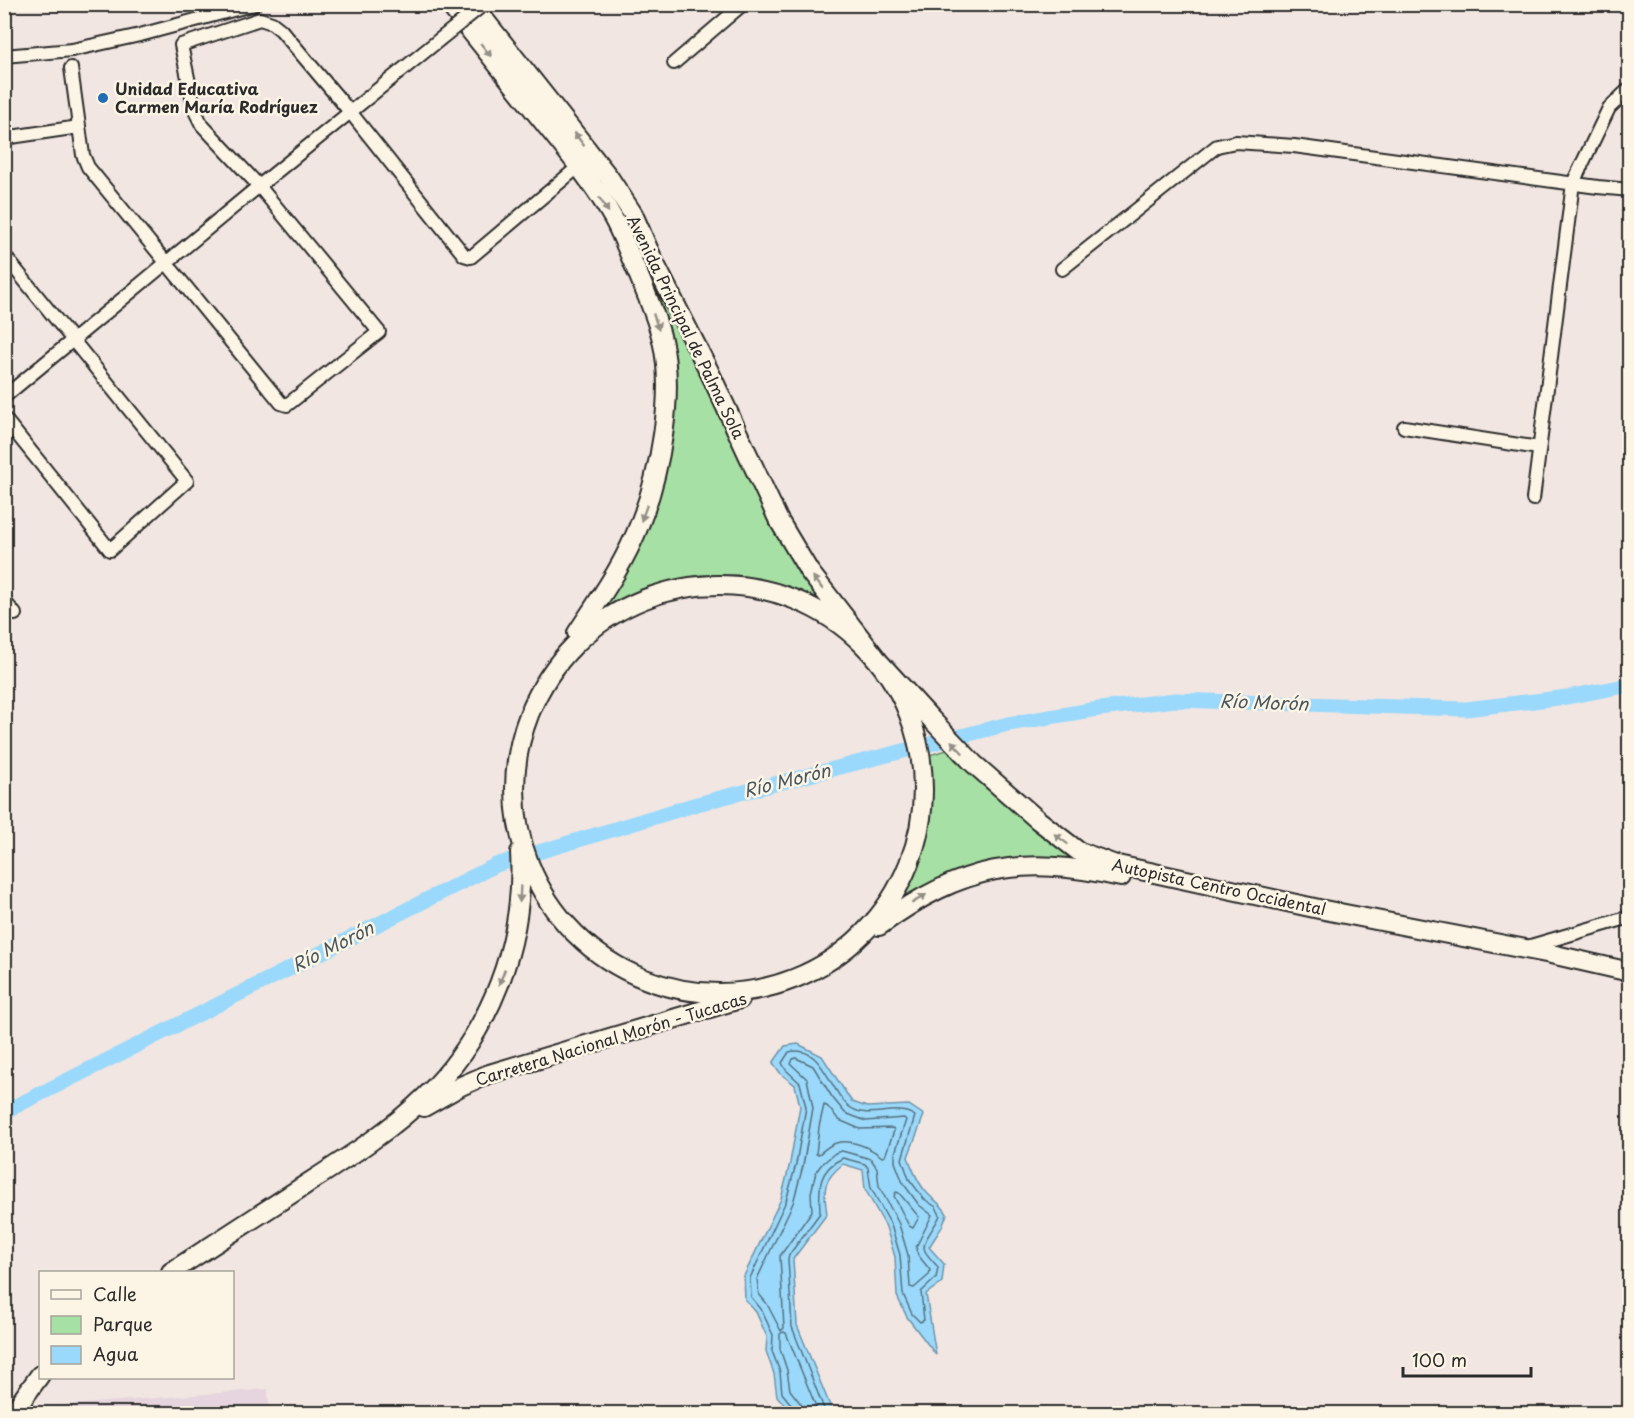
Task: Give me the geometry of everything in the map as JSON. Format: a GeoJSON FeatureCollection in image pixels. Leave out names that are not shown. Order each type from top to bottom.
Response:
{"type":"FeatureCollection","features":[{"type":"Feature","properties":{"kind":"highway","name":"Avenida Principal de Palma Sola"},"geometry":{"type":"LineString","coordinates":[[449,4],[578,167],[613,219],[647,296],[662,339],[666,372],[665,402],[657,469],[640,525],[610,582],[552,670]]}},
{"type":"Feature","properties":{"kind":"highway","name":"Avenida Principal de Palma Sola"},"geometry":{"type":"LineString","coordinates":[[472,4],[588,150],[633,214],[653,260],[709,370],[777,519],[809,571],[880,663]]}},
{"type":"Feature","properties":{"kind":"highway"},"geometry":{"type":"LineString","coordinates":[[706,585],[755,588],[802,603],[845,628],[880,663],[898,690],[914,726],[921,754],[924,785],[920,834],[910,865],[886,908],[853,944],[812,972],[782,984],[749,991],[717,993],[668,986],[636,975],[594,950],[570,927],[549,902],[525,866],[518,826],[515,777],[519,744],[529,713],[552,670],[586,633],[627,606],[657,594],[706,585]]}},
{"type":"Feature","properties":{"kind":"highway","name":"Autopista Centro Occidental"},"geometry":{"type":"LineString","coordinates":[[880,663],[983,772],[1060,839],[1095,859],[1319,909],[1519,949],[1629,984]]}},
{"type":"Feature","properties":{"kind":"highway","name":"Carretera Nacional Morón - Tucacas"},"geometry":{"type":"LineString","coordinates":[[380,1134],[434,1087],[460,1055],[486,1013],[500,982],[515,935],[525,866]]}},
{"type":"Feature","properties":{"kind":"highway","name":"Autopista Centro Occidental"},"geometry":{"type":"LineString","coordinates":[[853,944],[918,899],[954,881],[987,871],[1042,866],[1110,875],[1339,925],[1629,972]]}},
{"type":"Feature","properties":{"kind":"highway","name":"Carretera Nacional Morón - Tucacas"},"geometry":{"type":"LineString","coordinates":[[173,1271],[380,1134],[461,1086],[489,1074],[747,997],[782,984]]}},
{"type":"Feature","properties":{"kind":"highway"},"geometry":{"type":"LineString","coordinates":[[12,1413],[39,1376]]}},
{"type":"Feature","properties":{"kind":"street"},"geometry":{"type":"LineString","coordinates":[[4,56],[72,50],[140,35],[255,4]]}},
{"type":"Feature","properties":{"kind":"street"},"geometry":{"type":"LineString","coordinates":[[4,397],[484,4]]}},
{"type":"Feature","properties":{"kind":"street"},"geometry":{"type":"LineString","coordinates":[[674,63],[743,4]]}},
{"type":"Feature","properties":{"kind":"street"},"geometry":{"type":"LineString","coordinates":[[71,68],[83,156],[88,166],[281,403],[287,405],[379,332],[259,186],[202,125],[195,111],[181,45],[260,19],[272,23],[281,30],[351,113],[464,255],[471,257],[578,167]]}},
{"type":"Feature","properties":{"kind":"street"},"geometry":{"type":"LineString","coordinates":[[1533,499],[1574,183],[1609,108],[1629,88]]}},
{"type":"Feature","properties":{"kind":"street"},"geometry":{"type":"LineString","coordinates":[[4,138],[79,127]]}},
{"type":"Feature","properties":{"kind":"street"},"geometry":{"type":"LineString","coordinates":[[1062,269],[1216,146],[1236,142],[1294,146],[1629,190]]}},
{"type":"Feature","properties":{"kind":"street"},"geometry":{"type":"LineString","coordinates":[[4,255],[187,481],[110,550],[4,418]]}},
{"type":"Feature","properties":{"kind":"street"},"geometry":{"type":"LineString","coordinates":[[1404,427],[1539,448]]}},
{"type":"Feature","properties":{"kind":"street"},"geometry":{"type":"LineString","coordinates":[[4,601],[15,614]]}},
{"type":"Feature","properties":{"kind":"street"},"geometry":{"type":"LineString","coordinates":[[1519,949],[1629,917]]}},
{"type":"Feature","properties":{"kind":"street"},"geometry":{"type":"LineString","coordinates":[[1546,959],[1561,945],[1629,926]]}},
{"type":"Feature","properties":{"kind":"shaded area"},"geometry":{"type":"Polygon","coordinates":[[[268,1389],[269,1413],[49,1413],[55,1406],[268,1389]]]}},
{"type":"Feature","properties":{"kind":"green space"},"geometry":{"type":"Polygon","coordinates":[[[620,210],[825,603],[773,582],[737,575],[700,575],[668,582],[628,597],[597,619],[631,563],[650,523],[659,489],[673,404],[617,213],[620,210]]]}},
{"type":"Feature","properties":{"kind":"green space"},"geometry":{"type":"Polygon","coordinates":[[[947,750],[955,760],[1044,838],[1078,860],[1031,860],[990,864],[963,870],[925,885],[901,898],[916,868],[929,827],[929,755],[947,750]]]}},
{"type":"Feature","properties":{"kind":"water"},"geometry":{"type":"Polygon","coordinates":[[[798,1044],[822,1056],[852,1102],[867,1107],[909,1105],[924,1115],[908,1157],[923,1188],[947,1214],[942,1227],[929,1247],[944,1264],[942,1282],[926,1294],[936,1355],[907,1317],[897,1296],[895,1257],[886,1227],[865,1189],[863,1170],[843,1164],[828,1180],[825,1191],[827,1214],[793,1259],[797,1325],[833,1413],[791,1413],[777,1396],[774,1374],[766,1351],[767,1337],[756,1312],[745,1300],[744,1276],[781,1199],[800,1106],[795,1085],[781,1074],[773,1063],[785,1046],[798,1044]]]}},
{"type":"Feature","properties":{"kind":"waterway","name":"Río Morón"},"geometry":{"type":"LineString","coordinates":[[4,1112],[496,865],[697,804],[1008,724],[1091,710],[1175,700],[1466,709],[1567,697],[1630,685]]}},
{"type":"Feature","properties":{"kind":"place","name":"Unidad Educativa Carmen María Rodríguez"},"geometry":{"type":"Point","coordinates":[103,98]}}]}
